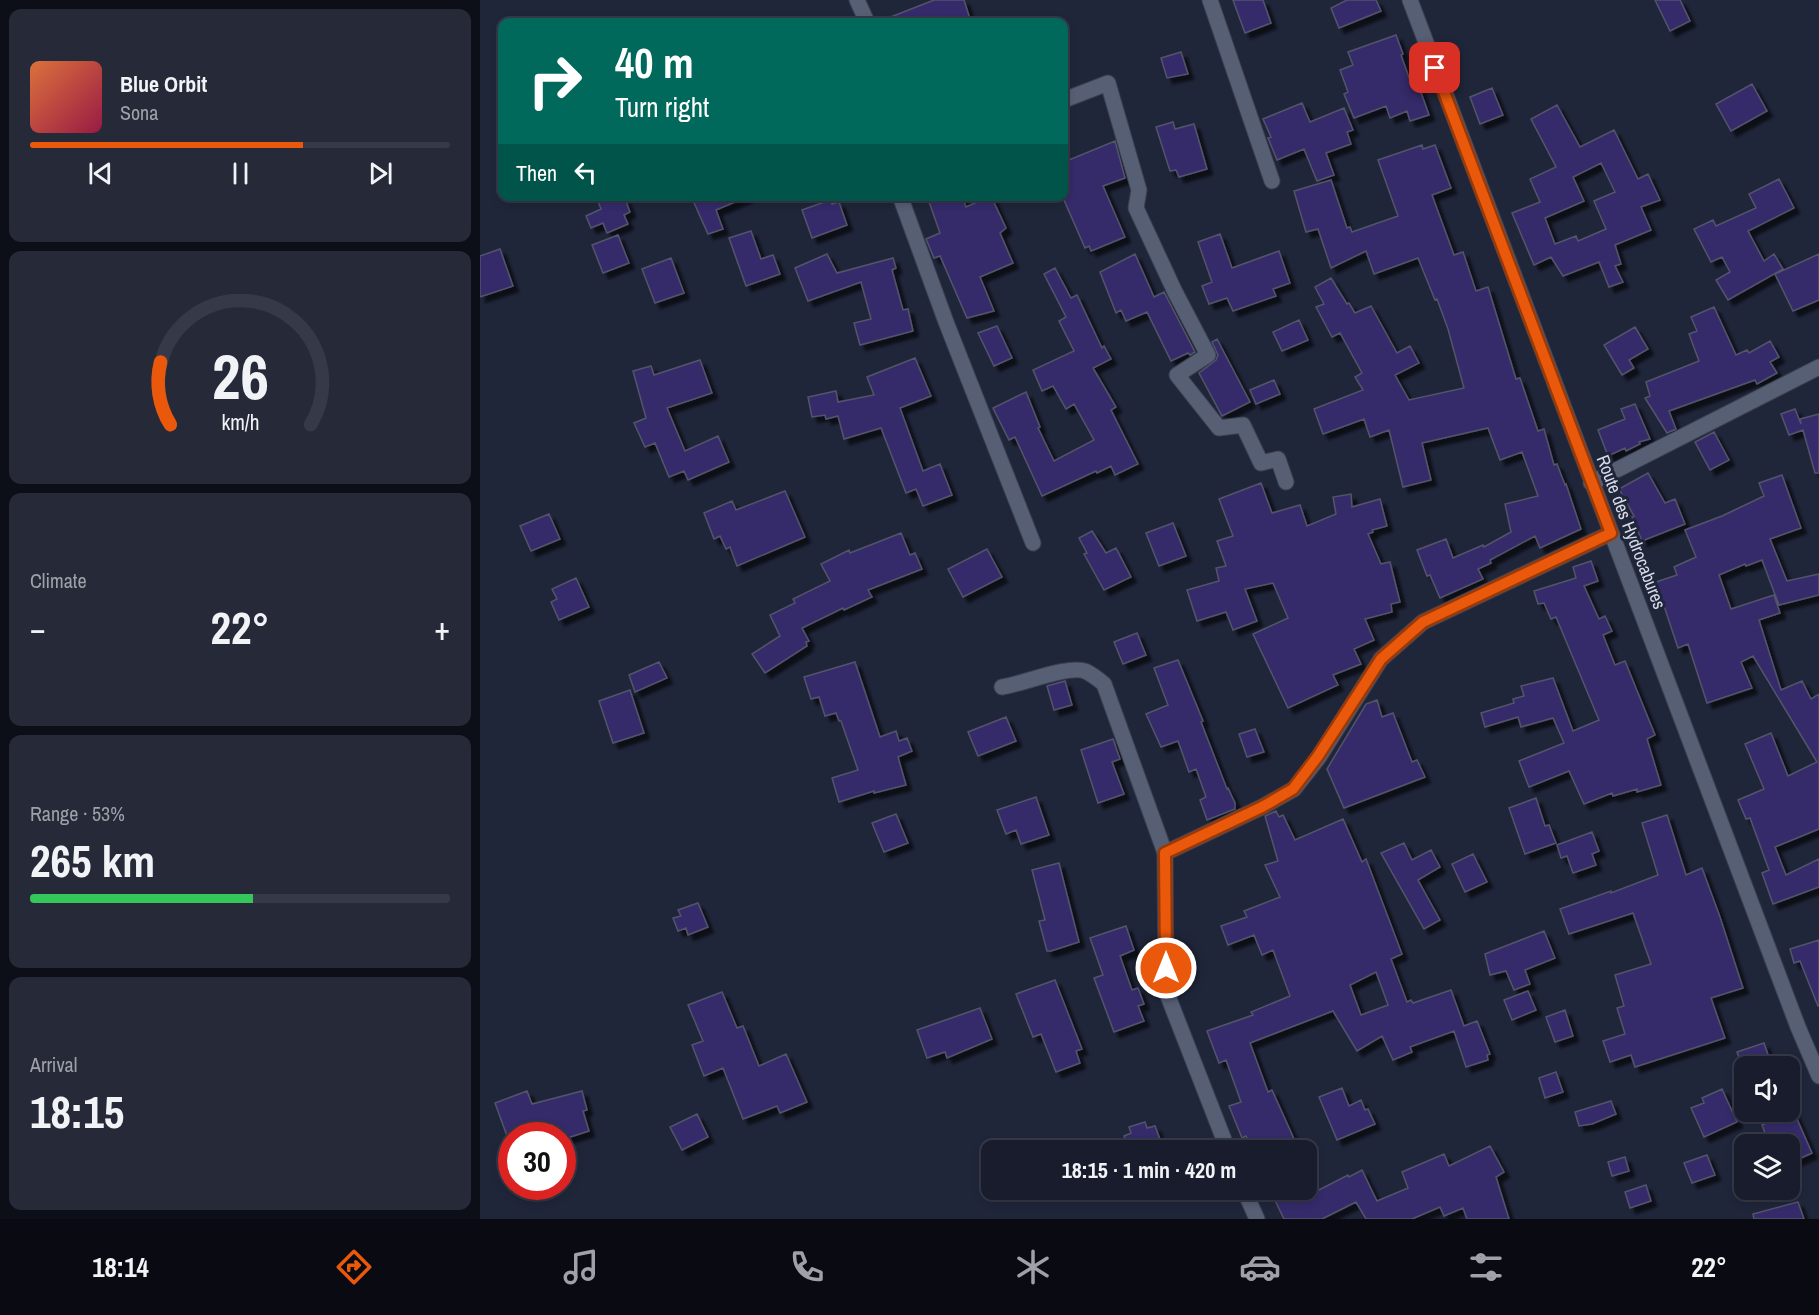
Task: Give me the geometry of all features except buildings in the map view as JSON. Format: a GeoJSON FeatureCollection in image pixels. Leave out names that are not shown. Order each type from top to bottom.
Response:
{"type":"FeatureCollection","features":[{"type":"Feature","properties":{"kind":"street"},"geometry":{"type":"LineString","coordinates":[[857,0],[865,18]]}},
{"type":"Feature","properties":{"kind":"street"},"geometry":{"type":"LineString","coordinates":[[1210,0],[1272,181]]}},
{"type":"Feature","properties":{"kind":"street","name":"Route des Hydrocabures"},"geometry":{"type":"LineString","coordinates":[[1410,0],[1591,483],[1794,1017],[1819,1076]]}},
{"type":"Feature","properties":{"kind":"street"},"geometry":{"type":"LineString","coordinates":[[1068,98],[1108,83],[1139,190],[1136,208],[1175,292],[1208,355],[1177,375],[1219,428],[1243,425],[1261,463],[1278,459],[1286,482]]}},
{"type":"Feature","properties":{"kind":"street"},"geometry":{"type":"LineString","coordinates":[[902,201],[950,333],[1033,543]]}},
{"type":"Feature","properties":{"kind":"street"},"geometry":{"type":"LineString","coordinates":[[1591,483],[1819,367]]}},
{"type":"Feature","properties":{"kind":"street"},"geometry":{"type":"LineString","coordinates":[[1165,853],[1262,807],[1293,789],[1318,756],[1381,659],[1423,622],[1611,533]]}},
{"type":"Feature","properties":{"kind":"street"},"geometry":{"type":"LineString","coordinates":[[1002,687],[1072,669],[1084,671],[1104,684],[1165,853],[1166,991],[1224,1140]]}},
{"type":"Feature","properties":{"kind":"street"},"geometry":{"type":"LineString","coordinates":[[1248,1200],[1257,1219]]}},
{"type":"Feature","properties":{"kind":"route"},"geometry":{"type":"LineString","coordinates":[[1166,968],[1165,853],[1262,807],[1293,789],[1318,756],[1381,659],[1423,622],[1611,533],[1435,68]]}}]}
